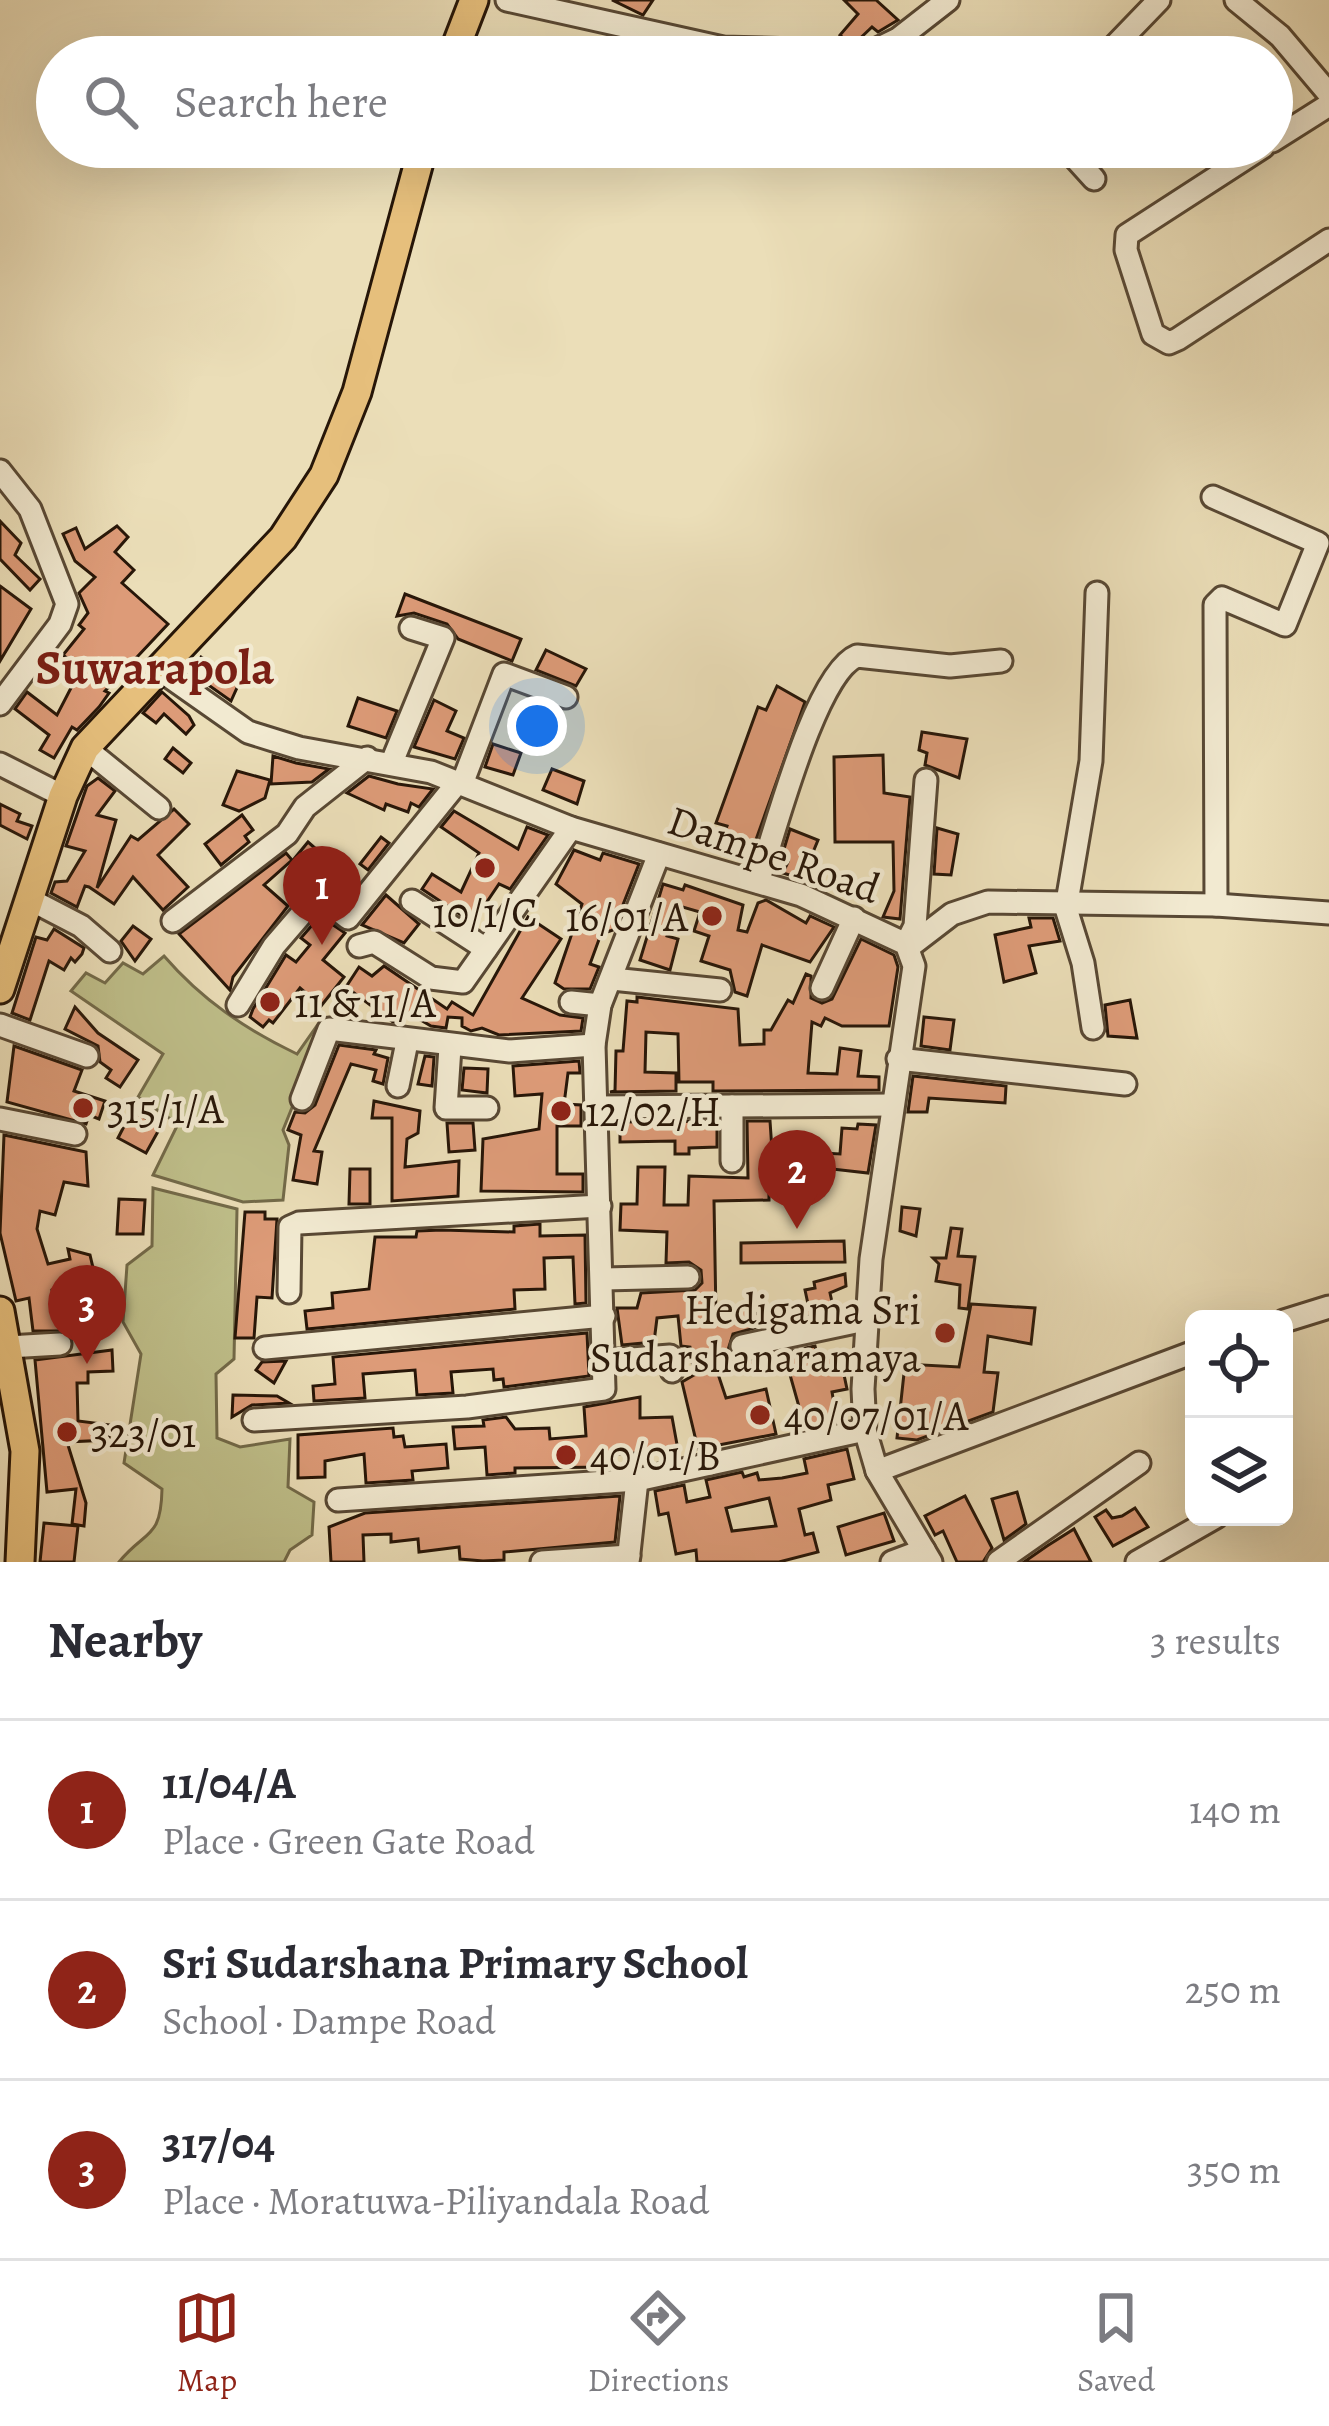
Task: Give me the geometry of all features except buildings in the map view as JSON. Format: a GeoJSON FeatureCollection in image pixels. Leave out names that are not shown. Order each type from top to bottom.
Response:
{"type":"FeatureCollection","features":[{"type":"Feature","properties":{"kind":"main road"},"geometry":{"type":"LineString","coordinates":[[460,36],[474,0]]}},
{"type":"Feature","properties":{"kind":"main road"},"geometry":{"type":"LineString","coordinates":[[0,989],[5,951],[31,900],[63,796],[85,748],[283,538],[324,475],[357,392],[417,168]]}},
{"type":"Feature","properties":{"kind":"main road"},"geometry":{"type":"LineString","coordinates":[[0,1311],[25,1450],[20,1562]]}},
{"type":"Feature","properties":{"kind":"street"},"geometry":{"type":"LineString","coordinates":[[507,0],[548,14],[661,36]]}},
{"type":"Feature","properties":{"kind":"street"},"geometry":{"type":"LineString","coordinates":[[902,36],[948,0]]}},
{"type":"Feature","properties":{"kind":"street"},"geometry":{"type":"LineString","coordinates":[[1124,36],[1159,0]]}},
{"type":"Feature","properties":{"kind":"street"},"geometry":{"type":"LineString","coordinates":[[1236,0],[1280,36]]}},
{"type":"Feature","properties":{"kind":"street"},"geometry":{"type":"LineString","coordinates":[[1293,51],[1329,94]]}},
{"type":"Feature","properties":{"kind":"street"},"geometry":{"type":"LineString","coordinates":[[1293,128],[1329,105]]}},
{"type":"Feature","properties":{"kind":"street"},"geometry":{"type":"LineString","coordinates":[[1084,168],[1094,179]]}},
{"type":"Feature","properties":{"kind":"street"},"geometry":{"type":"LineString","coordinates":[[1231,168],[1127,235],[1126,250],[1153,334],[1168,343],[1178,339],[1329,240]]}},
{"type":"Feature","properties":{"kind":"street"},"geometry":{"type":"LineString","coordinates":[[0,472],[30,509],[67,604],[60,624],[0,704]]}},
{"type":"Feature","properties":{"kind":"street"},"geometry":{"type":"LineString","coordinates":[[1214,496],[1318,543],[1285,625],[1222,598],[1216,604],[1216,904]]}},
{"type":"Feature","properties":{"kind":"street"},"geometry":{"type":"LineString","coordinates":[[1093,1028],[1083,963],[1065,902],[1091,761],[1097,592]]}},
{"type":"Feature","properties":{"kind":"street"},"geometry":{"type":"LineString","coordinates":[[392,762],[442,638],[411,628]]}},
{"type":"Feature","properties":{"kind":"street"},"geometry":{"type":"LineString","coordinates":[[758,882],[825,691],[846,660],[857,656],[950,666],[1001,661]]}},
{"type":"Feature","properties":{"kind":"street","name":"Dampe Road"},"geometry":{"type":"LineString","coordinates":[[157,668],[248,732],[299,748],[392,762],[460,783],[571,828],[758,882],[854,918],[908,945],[914,966],[865,1320],[865,1430],[877,1472],[928,1556]]}},
{"type":"Feature","properties":{"kind":"street"},"geometry":{"type":"LineString","coordinates":[[238,1005],[274,946],[318,895],[348,918],[460,783],[504,674],[566,697]]}},
{"type":"Feature","properties":{"kind":"street"},"geometry":{"type":"LineString","coordinates":[[85,748],[159,808]]}},
{"type":"Feature","properties":{"kind":"street"},"geometry":{"type":"LineString","coordinates":[[173,921],[287,834],[305,807],[368,758]]}},
{"type":"Feature","properties":{"kind":"street"},"geometry":{"type":"LineString","coordinates":[[0,764],[63,796]]}},
{"type":"Feature","properties":{"kind":"street"},"geometry":{"type":"LineString","coordinates":[[908,945],[915,926],[926,781]]}},
{"type":"Feature","properties":{"kind":"street"},"geometry":{"type":"LineString","coordinates":[[359,946],[374,942],[408,967],[450,983],[463,982],[571,828]]}},
{"type":"Feature","properties":{"kind":"street"},"geometry":{"type":"LineString","coordinates":[[254,1420],[444,1409],[596,1393],[607,1382],[594,1045],[600,1005],[659,854]]}},
{"type":"Feature","properties":{"kind":"street"},"geometry":{"type":"LineString","coordinates":[[31,900],[81,926],[110,951]]}},
{"type":"Feature","properties":{"kind":"street"},"geometry":{"type":"LineString","coordinates":[[412,901],[486,949]]}},
{"type":"Feature","properties":{"kind":"street"},"geometry":{"type":"LineString","coordinates":[[908,945],[928,928],[969,907],[1065,902],[1216,904],[1329,913]]}},
{"type":"Feature","properties":{"kind":"street"},"geometry":{"type":"LineString","coordinates":[[822,988],[854,918]]}},
{"type":"Feature","properties":{"kind":"street"},"geometry":{"type":"LineString","coordinates":[[612,980],[719,990]]}},
{"type":"Feature","properties":{"kind":"street"},"geometry":{"type":"LineString","coordinates":[[571,1002],[600,1005]]}},
{"type":"Feature","properties":{"kind":"street"},"geometry":{"type":"LineString","coordinates":[[0,1025],[87,1056]]}},
{"type":"Feature","properties":{"kind":"street"},"geometry":{"type":"LineString","coordinates":[[302,1100],[329,1029],[510,1052],[594,1045]]}},
{"type":"Feature","properties":{"kind":"street"},"geometry":{"type":"LineString","coordinates":[[398,1086],[407,1042]]}},
{"type":"Feature","properties":{"kind":"street"},"geometry":{"type":"LineString","coordinates":[[450,1047],[446,1108],[487,1108]]}},
{"type":"Feature","properties":{"kind":"street"},"geometry":{"type":"LineString","coordinates":[[898,1059],[1125,1084]]}},
{"type":"Feature","properties":{"kind":"street"},"geometry":{"type":"LineString","coordinates":[[598,1107],[892,1105]]}},
{"type":"Feature","properties":{"kind":"street"},"geometry":{"type":"LineString","coordinates":[[732,1106],[732,1161]]}},
{"type":"Feature","properties":{"kind":"street"},"geometry":{"type":"LineString","coordinates":[[0,1119],[75,1134]]}},
{"type":"Feature","properties":{"kind":"street"},"geometry":{"type":"LineString","coordinates":[[289,1292],[290,1227],[299,1223],[599,1206]]}},
{"type":"Feature","properties":{"kind":"street"},"geometry":{"type":"LineString","coordinates":[[604,1279],[688,1277]]}},
{"type":"Feature","properties":{"kind":"street"},"geometry":{"type":"LineString","coordinates":[[1293,1318],[1329,1307]]}},
{"type":"Feature","properties":{"kind":"street"},"geometry":{"type":"LineString","coordinates":[[265,1348],[604,1316]]}},
{"type":"Feature","properties":{"kind":"street"},"geometry":{"type":"LineString","coordinates":[[742,1346],[865,1320]]}},
{"type":"Feature","properties":{"kind":"street"},"geometry":{"type":"LineString","coordinates":[[8,1347],[60,1344]]}},
{"type":"Feature","properties":{"kind":"street"},"geometry":{"type":"LineString","coordinates":[[877,1472],[1185,1355]]}},
{"type":"Feature","properties":{"kind":"street"},"geometry":{"type":"LineString","coordinates":[[606,1361],[670,1356],[672,1371]]}},
{"type":"Feature","properties":{"kind":"street"},"geometry":{"type":"LineString","coordinates":[[338,1500],[637,1480],[865,1430]]}},
{"type":"Feature","properties":{"kind":"street"},"geometry":{"type":"LineString","coordinates":[[998,1562],[1139,1463]]}},
{"type":"Feature","properties":{"kind":"street"},"geometry":{"type":"LineString","coordinates":[[542,1562],[629,1559],[637,1480]]}},
{"type":"Feature","properties":{"kind":"street"},"geometry":{"type":"LineString","coordinates":[[1137,1562],[1200,1526]]}},
{"type":"Feature","properties":{"kind":"street"},"geometry":{"type":"LineString","coordinates":[[892,1562],[928,1556]]}},
{"type":"Feature","properties":{"kind":"green space"},"geometry":{"type":"Polygon","coordinates":[[[164,956],[225,1012],[297,1054],[321,1020],[326,1023],[283,1130],[289,1145],[283,1200],[243,1202],[153,1175],[178,1124],[138,1097],[163,1054],[71,991],[86,973],[105,983],[123,963],[143,974],[164,956]]]}},
{"type":"Feature","properties":{"kind":"green space"},"geometry":{"type":"Polygon","coordinates":[[[153,1188],[237,1209],[234,1359],[216,1374],[217,1438],[240,1447],[290,1439],[288,1487],[314,1502],[312,1535],[290,1550],[284,1562],[119,1562],[155,1526],[161,1505],[162,1489],[124,1463],[141,1354],[123,1322],[127,1265],[152,1246],[153,1188]]]}},
{"type":"Feature","properties":{"kind":"place","name":"10/1/C"},"geometry":{"type":"Point","coordinates":[485,868]}},
{"type":"Feature","properties":{"kind":"place","name":"16/01/A"},"geometry":{"type":"Point","coordinates":[712,916]}},
{"type":"Feature","properties":{"kind":"place","name":"11/04/A"},"geometry":{"type":"Point","coordinates":[322,945]}},
{"type":"Feature","properties":{"kind":"place","name":"11 & 11/A"},"geometry":{"type":"Point","coordinates":[270,1002]}},
{"type":"Feature","properties":{"kind":"place","name":"315/1/A"},"geometry":{"type":"Point","coordinates":[83,1108]}},
{"type":"Feature","properties":{"kind":"place","name":"12/02/H"},"geometry":{"type":"Point","coordinates":[561,1111]}},
{"type":"Feature","properties":{"kind":"place","name":"Sri Sudarshana Primary School"},"geometry":{"type":"Point","coordinates":[797,1229]}},
{"type":"Feature","properties":{"kind":"place","name":"Hedigama Sri Sudarshanaramaya"},"geometry":{"type":"Point","coordinates":[945,1333]}},
{"type":"Feature","properties":{"kind":"place","name":"317/04"},"geometry":{"type":"Point","coordinates":[87,1364]}},
{"type":"Feature","properties":{"kind":"place","name":"40/07/01/A"},"geometry":{"type":"Point","coordinates":[760,1415]}},
{"type":"Feature","properties":{"kind":"place","name":"323/01"},"geometry":{"type":"Point","coordinates":[67,1432]}},
{"type":"Feature","properties":{"kind":"place","name":"40/01/B"},"geometry":{"type":"Point","coordinates":[566,1455]}},
{"type":"Feature","properties":{"kind":"district","name":"Suwarapola"},"geometry":{"type":"Point","coordinates":[155,668]}}]}
